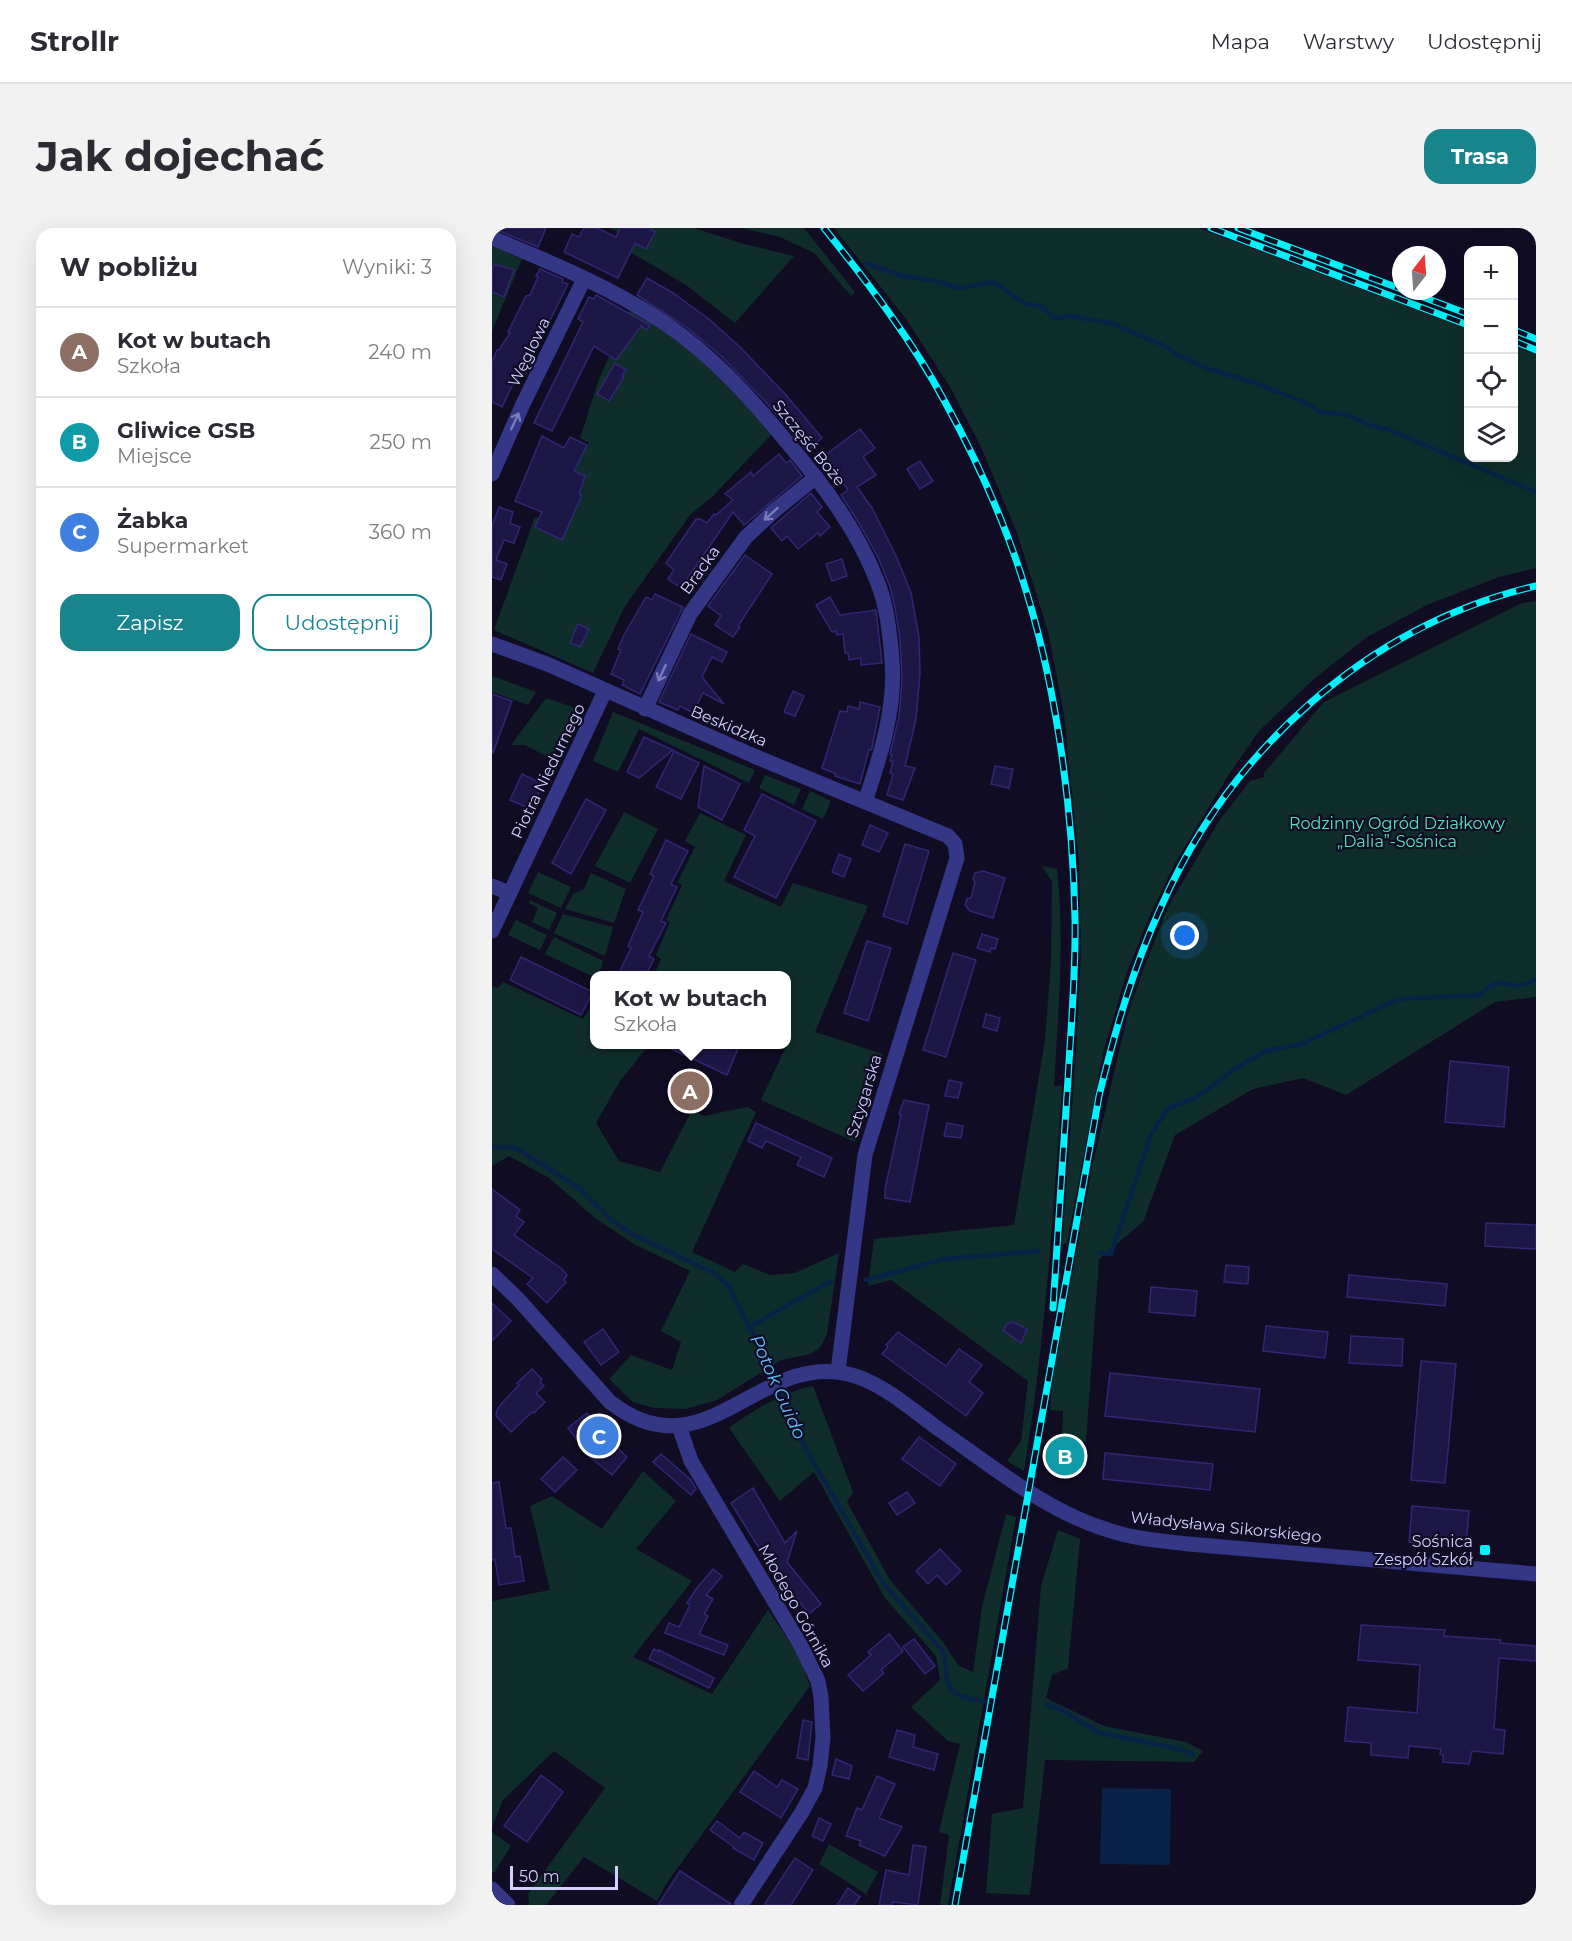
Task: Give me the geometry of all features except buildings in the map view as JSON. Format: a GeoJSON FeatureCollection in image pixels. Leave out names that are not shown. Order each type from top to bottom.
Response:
{"type":"FeatureCollection","features":[{"type":"Feature","properties":{"kind":"street","name":"Szczęść Boże"},"geometry":{"type":"LineString","coordinates":[[492,238],[620,297],[662,321],[715,362],[765,416],[816,477],[839,509],[867,557],[884,604],[892,662],[892,693],[883,747],[865,802]]}},
{"type":"Feature","properties":{"kind":"street","name":"Węglowa"},"geometry":{"type":"LineString","coordinates":[[492,474],[584,279]]}},
{"type":"Feature","properties":{"kind":"street","name":"Bracka"},"geometry":{"type":"LineString","coordinates":[[645,709],[690,614],[746,537],[774,510],[816,477]]}},
{"type":"Feature","properties":{"kind":"street","name":"Beskidzka"},"geometry":{"type":"LineString","coordinates":[[492,644],[547,664],[645,709],[953,840]]}},
{"type":"Feature","properties":{"kind":"street","name":"Piotra Niedurnego"},"geometry":{"type":"LineString","coordinates":[[492,931],[606,692]]}},
{"type":"Feature","properties":{"kind":"street","name":"Sztygarska"},"geometry":{"type":"LineString","coordinates":[[838,1371],[865,1155],[957,858],[957,849],[953,840]]}},
{"type":"Feature","properties":{"kind":"street"},"geometry":{"type":"LineString","coordinates":[[492,886],[509,893]]}},
{"type":"Feature","properties":{"kind":"street","name":"Władysława Sikorskiego"},"geometry":{"type":"LineString","coordinates":[[492,1274],[518,1299],[610,1402],[627,1415],[639,1420],[666,1426],[679,1426],[718,1415],[791,1376],[810,1372],[838,1371],[861,1377],[887,1392],[1028,1491],[1073,1517],[1109,1530],[1146,1539],[1189,1545],[1536,1574]]}},
{"type":"Feature","properties":{"kind":"street","name":"Młodego Górnika"},"geometry":{"type":"LineString","coordinates":[[679,1426],[691,1461],[801,1646],[818,1681],[821,1697],[823,1738],[820,1766],[814,1788],[802,1812],[741,1905]]}},
{"type":"Feature","properties":{"kind":"street"},"geometry":{"type":"LineString","coordinates":[[492,1889],[508,1905]]}},
{"type":"Feature","properties":{"kind":"green space"},"geometry":{"type":"Polygon","coordinates":[[[609,228],[694,228],[744,244],[794,256],[735,323],[686,285],[630,252],[634,239],[609,228]]]}},
{"type":"Feature","properties":{"kind":"green space"},"geometry":{"type":"Polygon","coordinates":[[[741,228],[804,228],[855,292],[851,296],[814,253],[780,237],[741,228]]]}},
{"type":"Feature","properties":{"kind":"green space"},"geometry":{"type":"Polygon","coordinates":[[[834,228],[1198,228],[1464,328],[1464,462],[1518,462],[1518,348],[1536,355],[1536,568],[1499,577],[1427,605],[1367,637],[1314,679],[1259,731],[1229,774],[1176,861],[1149,917],[1127,972],[1104,1049],[1067,1243],[1062,1245],[1081,953],[1079,861],[1064,714],[1048,631],[1017,533],[982,449],[950,387],[906,319],[834,228]]]}},
{"type":"Feature","properties":{"kind":"green space"},"geometry":{"type":"Polygon","coordinates":[[[492,246],[522,259],[492,331],[492,246]]]}},
{"type":"Feature","properties":{"kind":"green space"},"geometry":{"type":"Polygon","coordinates":[[[630,310],[672,337],[707,366],[771,435],[713,496],[690,515],[625,606],[593,673],[494,630],[535,517],[554,523],[582,454],[589,443],[580,438],[599,379],[630,310]]]}},
{"type":"Feature","properties":{"kind":"green space","name":"Rodzinny Ogród Działkowy „Dalia”-Sośnica"},"geometry":{"type":"Polygon","coordinates":[[[1536,601],[1536,997],[1495,1002],[1346,1095],[1303,1078],[1253,1089],[1175,1135],[1143,1222],[1099,1259],[1086,1442],[1062,1439],[1063,1411],[1050,1410],[1053,1378],[1093,1163],[1127,1017],[1169,905],[1219,821],[1250,781],[1264,777],[1264,773],[1324,702],[1522,603],[1536,601]]]}},
{"type":"Feature","properties":{"kind":"green space"},"geometry":{"type":"Polygon","coordinates":[[[492,676],[536,692],[528,705],[492,692],[492,676]]]}},
{"type":"Feature","properties":{"kind":"green space"},"geometry":{"type":"Polygon","coordinates":[[[546,698],[578,709],[577,724],[550,758],[525,745],[511,745],[546,698]]]}},
{"type":"Feature","properties":{"kind":"green space"},"geometry":{"type":"Polygon","coordinates":[[[613,712],[755,770],[749,783],[639,729],[618,772],[593,761],[613,712]]]}},
{"type":"Feature","properties":{"kind":"green space"},"geometry":{"type":"Polygon","coordinates":[[[765,775],[801,789],[794,805],[759,788],[765,775]]]}},
{"type":"Feature","properties":{"kind":"green space"},"geometry":{"type":"Polygon","coordinates":[[[810,791],[831,801],[823,819],[802,809],[810,791]]]}},
{"type":"Feature","properties":{"kind":"green space"},"geometry":{"type":"Polygon","coordinates":[[[624,812],[658,829],[630,883],[595,866],[624,812]]]}},
{"type":"Feature","properties":{"kind":"green space"},"geometry":{"type":"Polygon","coordinates":[[[700,813],[746,835],[724,881],[781,907],[793,883],[868,906],[815,1032],[883,1054],[855,1142],[761,1100],[785,1049],[791,1049],[791,971],[656,971],[661,959],[656,955],[670,922],[666,920],[682,885],[677,883],[695,847],[685,841],[700,813]]]}},
{"type":"Feature","properties":{"kind":"green space"},"geometry":{"type":"Polygon","coordinates":[[[1042,866],[1057,869],[1061,950],[1054,1086],[1062,1086],[1043,1327],[1024,1471],[1007,1461],[1021,1441],[1028,1381],[891,1280],[868,1286],[874,1239],[1014,1225],[1045,1040],[1051,961],[1052,882],[1042,866]]]}},
{"type":"Feature","properties":{"kind":"green space"},"geometry":{"type":"Polygon","coordinates":[[[538,872],[571,887],[561,908],[528,893],[538,872]]]}},
{"type":"Feature","properties":{"kind":"green space"},"geometry":{"type":"Polygon","coordinates":[[[591,873],[626,889],[614,923],[565,909],[573,894],[584,889],[591,873]]]}},
{"type":"Feature","properties":{"kind":"green space"},"geometry":{"type":"Polygon","coordinates":[[[530,900],[557,913],[549,930],[532,922],[538,908],[529,903],[530,900]]]}},
{"type":"Feature","properties":{"kind":"green space"},"geometry":{"type":"Polygon","coordinates":[[[563,914],[613,927],[605,956],[554,933],[563,914]]]}},
{"type":"Feature","properties":{"kind":"green space"},"geometry":{"type":"Polygon","coordinates":[[[516,920],[547,935],[540,950],[508,935],[516,920]]]}},
{"type":"Feature","properties":{"kind":"green space"},"geometry":{"type":"Polygon","coordinates":[[[554,937],[603,961],[600,971],[590,971],[590,975],[545,954],[554,937]]]}},
{"type":"Feature","properties":{"kind":"green space"},"geometry":{"type":"Polygon","coordinates":[[[503,982],[583,1019],[590,1008],[590,1049],[646,1049],[620,1081],[596,1123],[619,1161],[660,1172],[692,1110],[704,1116],[747,1107],[756,1112],[692,1252],[735,1272],[743,1264],[770,1275],[795,1273],[839,1253],[827,1334],[820,1348],[810,1354],[781,1360],[717,1400],[685,1409],[654,1408],[633,1402],[609,1379],[631,1355],[672,1370],[681,1342],[661,1331],[690,1271],[634,1244],[595,1218],[549,1178],[509,1156],[492,1166],[492,986],[498,988],[503,982]]]}},
{"type":"Feature","properties":{"kind":"green space"},"geometry":{"type":"Polygon","coordinates":[[[813,1386],[853,1492],[847,1502],[890,1580],[943,1642],[958,1665],[973,1672],[982,1607],[1006,1514],[1016,1517],[948,1905],[940,1905],[949,1835],[939,1832],[960,1744],[948,1741],[911,1707],[940,1680],[936,1656],[885,1598],[814,1472],[780,1501],[729,1428],[779,1397],[813,1386]]]}},
{"type":"Feature","properties":{"kind":"green space"},"geometry":{"type":"Polygon","coordinates":[[[643,1471],[676,1501],[636,1549],[692,1581],[633,1657],[712,1694],[768,1610],[799,1656],[810,1686],[666,1884],[657,1901],[584,1857],[546,1905],[529,1905],[528,1894],[605,1788],[554,1751],[503,1800],[492,1827],[492,1601],[550,1590],[530,1506],[552,1496],[602,1529],[643,1471]]]}},
{"type":"Feature","properties":{"kind":"green space"},"geometry":{"type":"Polygon","coordinates":[[[1058,1530],[1080,1539],[1068,1668],[1052,1675],[1046,1698],[1104,1726],[1186,1742],[1203,1751],[1194,1762],[1045,1760],[1030,1895],[986,1893],[992,1814],[1023,1808],[1041,1586],[1058,1530]]]}},
{"type":"Feature","properties":{"kind":"green space"},"geometry":{"type":"Polygon","coordinates":[[[492,1832],[511,1846],[494,1873],[492,1872],[492,1832]]]}},
{"type":"Feature","properties":{"kind":"green space"},"geometry":{"type":"Polygon","coordinates":[[[829,1844],[878,1872],[866,1894],[819,1864],[829,1844]]]}},
{"type":"Feature","properties":{"kind":"water"},"geometry":{"type":"Polygon","coordinates":[[[1102,1788],[1171,1789],[1170,1865],[1100,1864],[1102,1788]]]}},
{"type":"Feature","properties":{"kind":"waterway"},"geometry":{"type":"LineString","coordinates":[[865,263],[903,276],[936,281],[960,288],[994,282],[1025,304],[1041,306],[1056,319],[1068,316],[1111,323],[1167,347],[1176,354],[1206,368],[1252,382],[1304,402],[1320,412],[1348,415],[1372,426],[1387,429],[1536,492]]}},
{"type":"Feature","properties":{"kind":"waterway"},"geometry":{"type":"LineString","coordinates":[[1099,1253],[1111,1254],[1151,1135],[1168,1108],[1195,1098],[1265,1051],[1302,1044],[1398,999],[1480,995],[1488,987],[1500,982],[1519,985],[1536,979]]}},
{"type":"Feature","properties":{"kind":"waterway","name":"Potok Guido"},"geometry":{"type":"LineString","coordinates":[[492,1147],[510,1147],[521,1151],[579,1188],[613,1221],[630,1233],[714,1273],[728,1285],[749,1327],[771,1363],[790,1418],[805,1447],[883,1583],[942,1650],[947,1679],[953,1691],[962,1697],[987,1701]]}},
{"type":"Feature","properties":{"kind":"waterway"},"geometry":{"type":"LineString","coordinates":[[866,1280],[944,1259],[1038,1251]]}},
{"type":"Feature","properties":{"kind":"waterway"},"geometry":{"type":"LineString","coordinates":[[749,1327],[831,1281]]}},
{"type":"Feature","properties":{"kind":"waterway","name":"Potok Guido"},"geometry":{"type":"LineString","coordinates":[[1047,1705],[1060,1709],[1100,1733],[1193,1754]]}},
{"type":"Feature","properties":{"kind":"railway"},"geometry":{"type":"LineString","coordinates":[[824,228],[904,334],[958,425],[1002,522],[1028,597],[1048,675],[1067,797],[1075,919],[1073,999],[1053,1308]]}},
{"type":"Feature","properties":{"kind":"railway"},"geometry":{"type":"LineString","coordinates":[[1211,228],[1464,323]]}},
{"type":"Feature","properties":{"kind":"railway"},"geometry":{"type":"LineString","coordinates":[[1238,228],[1392,286]]}},
{"type":"Feature","properties":{"kind":"railway"},"geometry":{"type":"LineString","coordinates":[[1431,300],[1464,312]]}},
{"type":"Feature","properties":{"kind":"railway"},"geometry":{"type":"LineString","coordinates":[[1518,332],[1536,339]]}},
{"type":"Feature","properties":{"kind":"railway"},"geometry":{"type":"LineString","coordinates":[[1518,343],[1536,350]]}},
{"type":"Feature","properties":{"kind":"railway"},"geometry":{"type":"LineString","coordinates":[[955,1905],[1099,1096],[1126,1000],[1161,907],[1190,850],[1225,796],[1266,747],[1311,702],[1362,663],[1416,631],[1474,605],[1536,586]]}},
{"type":"Feature","properties":{"kind":"place","name":"Kot w butach"},"geometry":{"type":"Point","coordinates":[690,1091]}},
{"type":"Feature","properties":{"kind":"place","name":"Żabka"},"geometry":{"type":"Point","coordinates":[599,1436]}},
{"type":"Feature","properties":{"kind":"place","name":"Gliwice GSB"},"geometry":{"type":"Point","coordinates":[1065,1456]}},
{"type":"Feature","properties":{"kind":"place","name":"Sośnica Zespół Szkół"},"geometry":{"type":"Point","coordinates":[1485,1550]}}]}
